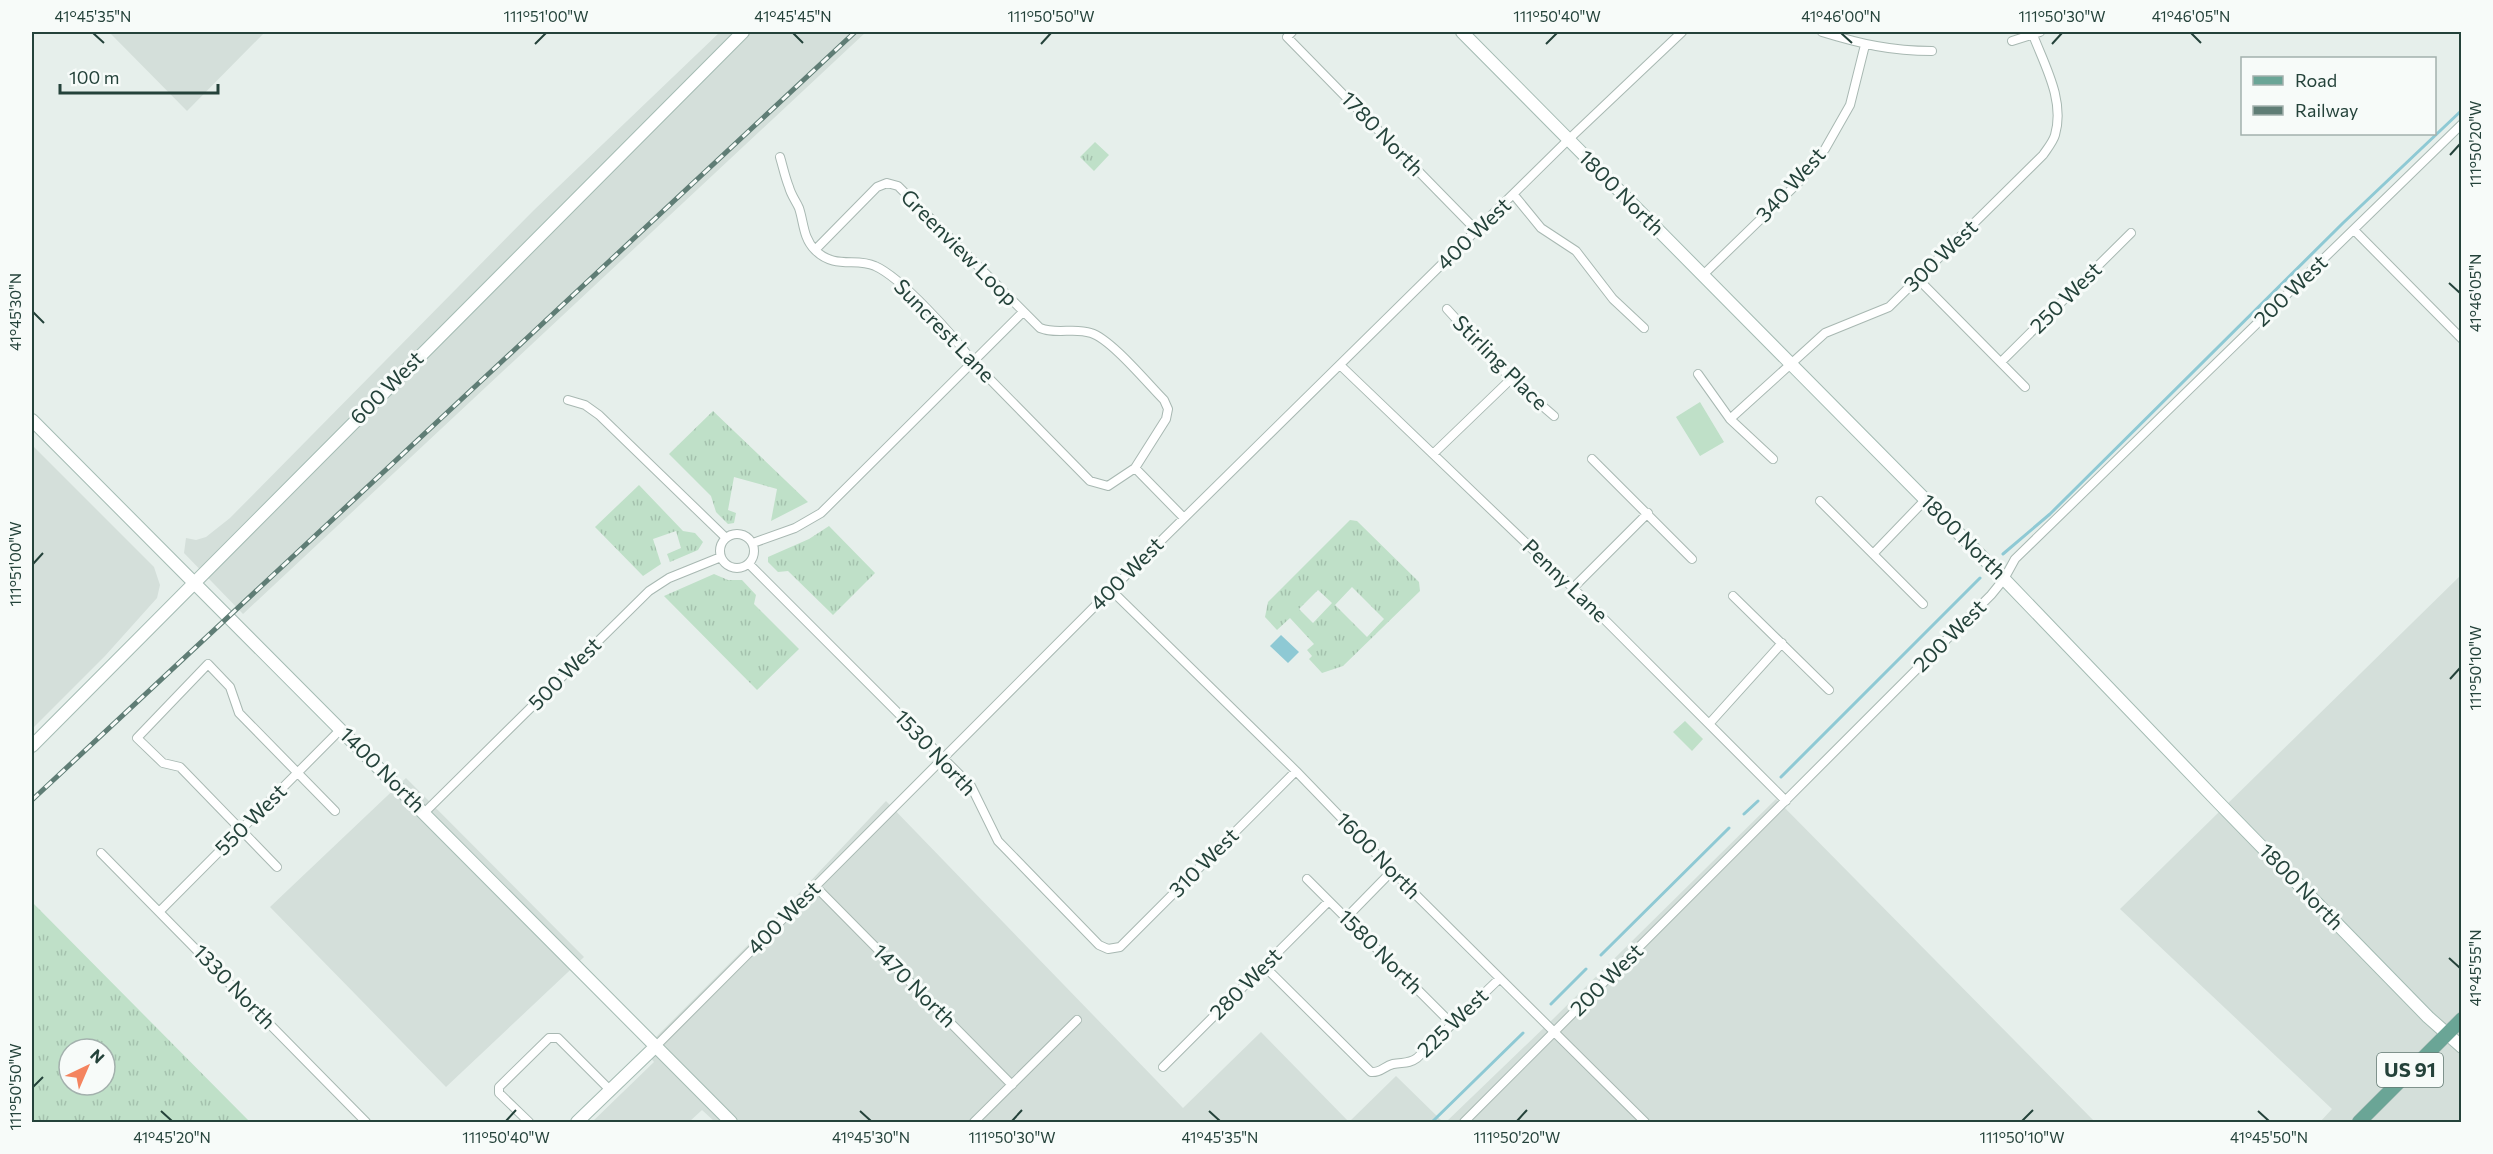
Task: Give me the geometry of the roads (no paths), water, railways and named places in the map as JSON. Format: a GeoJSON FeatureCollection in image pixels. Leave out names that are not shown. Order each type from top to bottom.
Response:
{"type":"FeatureCollection","features":[{"type":"Feature","properties":{"kind":"main road","name":"US 91"},"geometry":{"type":"LineString","coordinates":[[2359,1122],[2462,1019]]}},
{"type":"Feature","properties":{"kind":"street","name":"600 West"},"geometry":{"type":"LineString","coordinates":[[32,746],[743,32]]}},
{"type":"Feature","properties":{"kind":"street","name":"1800 North"},"geometry":{"type":"LineString","coordinates":[[1462,32],[2004,579],[2218,803],[2446,1034],[2462,1047]]}},
{"type":"Feature","properties":{"kind":"street","name":"400 West"},"geometry":{"type":"LineString","coordinates":[[577,1122],[816,887],[1111,590],[1568,140],[1682,32]]}},
{"type":"Feature","properties":{"kind":"street"},"geometry":{"type":"LineString","coordinates":[[1822,32],[1865,45],[1898,51],[1932,51]]}},
{"type":"Feature","properties":{"kind":"street"},"geometry":{"type":"LineString","coordinates":[[2012,41],[2037,33]]}},
{"type":"Feature","properties":{"kind":"street","name":"300 West"},"geometry":{"type":"LineString","coordinates":[[1730,419],[1825,333],[1889,308],[2043,155],[2055,135],[2057,114],[2054,88],[2037,33]]}},
{"type":"Feature","properties":{"kind":"street","name":"1780 North"},"geometry":{"type":"LineString","coordinates":[[1289,34],[1477,231]]}},
{"type":"Feature","properties":{"kind":"street","name":"340 West"},"geometry":{"type":"LineString","coordinates":[[1703,275],[1800,181],[1825,149],[1850,105],[1865,45]]}},
{"type":"Feature","properties":{"kind":"street","name":"200 West"},"geometry":{"type":"LineString","coordinates":[[1464,1122],[1983,603],[2004,579],[2015,559],[2462,124]]}},
{"type":"Feature","properties":{"kind":"street"},"geometry":{"type":"LineString","coordinates":[[780,157],[789,188],[799,209],[807,240],[815,250]]}},
{"type":"Feature","properties":{"kind":"street","name":"Greenview Loop"},"geometry":{"type":"LineString","coordinates":[[815,250],[877,187],[887,183],[898,186],[1040,328],[1052,333],[1080,330],[1094,333],[1164,400],[1168,409],[1166,419],[1135,468]]}},
{"type":"Feature","properties":{"kind":"street"},"geometry":{"type":"LineString","coordinates":[[1514,195],[1541,228],[1576,251],[1613,299],[1644,328]]}},
{"type":"Feature","properties":{"kind":"street"},"geometry":{"type":"LineString","coordinates":[[2354,230],[2462,339]]}},
{"type":"Feature","properties":{"kind":"street","name":"250 West"},"geometry":{"type":"LineString","coordinates":[[2001,362],[2131,233]]}},
{"type":"Feature","properties":{"kind":"street","name":"Suncrest Lane"},"geometry":{"type":"LineString","coordinates":[[815,250],[828,259],[846,264],[872,264],[888,272],[956,339],[972,361],[1090,481],[1108,486],[1135,468]]}},
{"type":"Feature","properties":{"kind":"street"},"geometry":{"type":"LineString","coordinates":[[1918,279],[2025,387]]}},
{"type":"Feature","properties":{"kind":"street","name":"Stirling Place"},"geometry":{"type":"LineString","coordinates":[[1446,309],[1511,379],[1554,416]]}},
{"type":"Feature","properties":{"kind":"street"},"geometry":{"type":"LineString","coordinates":[[753,543],[795,528],[821,513],[1023,312]]}},
{"type":"Feature","properties":{"kind":"street","name":"Penny Lane"},"geometry":{"type":"LineString","coordinates":[[1340,365],[1573,588],[1786,801]]}},
{"type":"Feature","properties":{"kind":"street"},"geometry":{"type":"LineString","coordinates":[[1698,375],[1730,419],[1773,459]]}},
{"type":"Feature","properties":{"kind":"street"},"geometry":{"type":"LineString","coordinates":[[1433,454],[1511,379]]}},
{"type":"Feature","properties":{"kind":"street"},"geometry":{"type":"LineString","coordinates":[[568,400],[585,405],[599,415],[725,537]]}},
{"type":"Feature","properties":{"kind":"street","name":"1400 North"},"geometry":{"type":"LineString","coordinates":[[32,420],[195,581],[731,1122]]}},
{"type":"Feature","properties":{"kind":"street"},"geometry":{"type":"LineString","coordinates":[[1592,459],[1692,559]]}},
{"type":"Feature","properties":{"kind":"street"},"geometry":{"type":"LineString","coordinates":[[1135,468],[1184,518]]}},
{"type":"Feature","properties":{"kind":"street"},"geometry":{"type":"LineString","coordinates":[[1873,554],[1926,500]]}},
{"type":"Feature","properties":{"kind":"street"},"geometry":{"type":"LineString","coordinates":[[1820,501],[1923,604]]}},
{"type":"Feature","properties":{"kind":"street"},"geometry":{"type":"LineString","coordinates":[[1573,588],[1648,513]]}},
{"type":"Feature","properties":{"kind":"street"},"geometry":{"type":"LineString","coordinates":[[741,533],[753,543],[754,554],[749,564],[733,568],[728,566],[721,557],[720,547],[725,537],[741,533]]}},
{"type":"Feature","properties":{"kind":"street","name":"500 West"},"geometry":{"type":"LineString","coordinates":[[424,813],[649,591],[669,578],[721,557]]}},
{"type":"Feature","properties":{"kind":"street","name":"1530 North"},"geometry":{"type":"LineString","coordinates":[[749,564],[971,786],[998,841],[1098,945],[1108,949]]}},
{"type":"Feature","properties":{"kind":"street","name":"1600 North"},"geometry":{"type":"LineString","coordinates":[[1111,590],[1296,771],[1392,871],[1646,1122]]}},
{"type":"Feature","properties":{"kind":"street"},"geometry":{"type":"LineString","coordinates":[[1733,596],[1829,690]]}},
{"type":"Feature","properties":{"kind":"street"},"geometry":{"type":"LineString","coordinates":[[1709,724],[1782,643]]}},
{"type":"Feature","properties":{"kind":"street"},"geometry":{"type":"LineString","coordinates":[[277,867],[180,767],[163,763],[137,738],[208,664],[230,687],[239,713],[334,811]]}},
{"type":"Feature","properties":{"kind":"street","name":"550 West"},"geometry":{"type":"LineString","coordinates":[[160,911],[341,729]]}},
{"type":"Feature","properties":{"kind":"street","name":"310 West"},"geometry":{"type":"LineString","coordinates":[[1108,949],[1120,946],[1296,771]]}},
{"type":"Feature","properties":{"kind":"street","name":"1330 North"},"geometry":{"type":"LineString","coordinates":[[101,853],[366,1122]]}},
{"type":"Feature","properties":{"kind":"street"},"geometry":{"type":"LineString","coordinates":[[1346,918],[1392,871]]}},
{"type":"Feature","properties":{"kind":"street","name":"1580 North"},"geometry":{"type":"LineString","coordinates":[[1307,879],[1452,1024]]}},
{"type":"Feature","properties":{"kind":"street","name":"1470 North"},"geometry":{"type":"LineString","coordinates":[[816,887],[1012,1085]]}},
{"type":"Feature","properties":{"kind":"street","name":"280 West"},"geometry":{"type":"LineString","coordinates":[[1163,1066],[1329,901]]}},
{"type":"Feature","properties":{"kind":"street","name":"225 West"},"geometry":{"type":"LineString","coordinates":[[1264,966],[1371,1072],[1377,1073],[1389,1065],[1412,1062],[1499,978]]}},
{"type":"Feature","properties":{"kind":"street"},"geometry":{"type":"LineString","coordinates":[[974,1122],[1077,1020]]}},
{"type":"Feature","properties":{"kind":"street"},"geometry":{"type":"LineString","coordinates":[[529,1122],[499,1094],[500,1087],[549,1038],[558,1038],[610,1090]]}},
{"type":"Feature","properties":{"kind":"water"},"geometry":{"type":"Polygon","coordinates":[[[1281,635],[1299,652],[1288,663],[1270,646],[1281,635]]]}},
{"type":"Feature","properties":{"kind":"waterway"},"geometry":{"type":"LineString","coordinates":[[2436,135],[2462,110]]}},
{"type":"Feature","properties":{"kind":"waterway"},"geometry":{"type":"LineString","coordinates":[[2003,554],[2050,514],[2343,223],[2436,135]]}},
{"type":"Feature","properties":{"kind":"waterway"},"geometry":{"type":"LineString","coordinates":[[1781,777],[1980,578]]}},
{"type":"Feature","properties":{"kind":"waterway"},"geometry":{"type":"LineString","coordinates":[[1744,814],[1758,801]]}},
{"type":"Feature","properties":{"kind":"waterway"},"geometry":{"type":"LineString","coordinates":[[1601,955],[1729,828]]}},
{"type":"Feature","properties":{"kind":"waterway"},"geometry":{"type":"LineString","coordinates":[[1551,1004],[1586,969]]}},
{"type":"Feature","properties":{"kind":"waterway"},"geometry":{"type":"LineString","coordinates":[[1432,1122],[1523,1033]]}},
{"type":"Feature","properties":{"kind":"railway"},"geometry":{"type":"LineString","coordinates":[[32,800],[855,32]]}}]}
